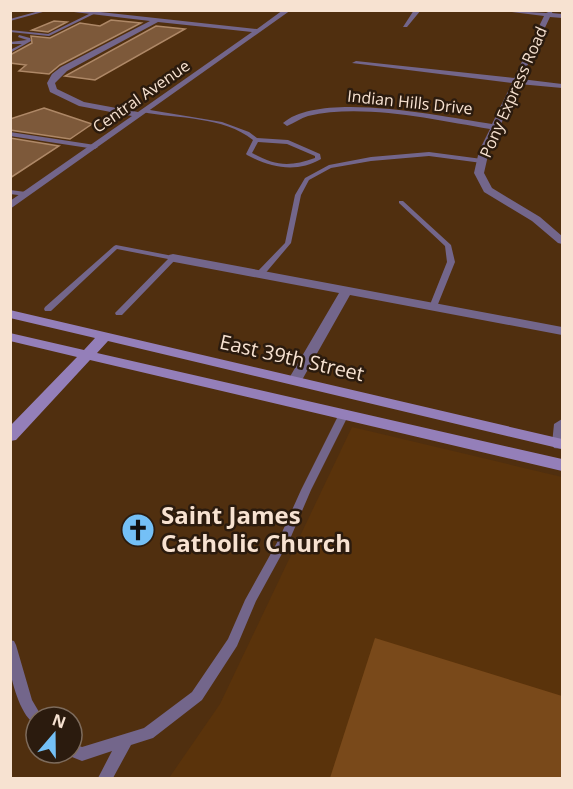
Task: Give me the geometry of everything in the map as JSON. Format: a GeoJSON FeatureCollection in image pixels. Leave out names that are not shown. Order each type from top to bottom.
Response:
{"type":"FeatureCollection","features":[{"type":"Feature","properties":{"kind":"main road","name":"East 39th Street"},"geometry":{"type":"LineString","coordinates":[[10,314],[561,444]]}},
{"type":"Feature","properties":{"kind":"main road"},"geometry":{"type":"LineString","coordinates":[[14,428],[105,336]]}},
{"type":"Feature","properties":{"kind":"main road"},"geometry":{"type":"LineString","coordinates":[[10,337],[562,465]]}},
{"type":"Feature","properties":{"kind":"street"},"geometry":{"type":"LineString","coordinates":[[60,10],[97,12],[120,17],[258,32]]}},
{"type":"Feature","properties":{"kind":"street"},"geometry":{"type":"LineString","coordinates":[[120,17],[130,10]]}},
{"type":"Feature","properties":{"kind":"street","name":"Central Avenue"},"geometry":{"type":"LineString","coordinates":[[10,206],[288,10]]}},
{"type":"Feature","properties":{"kind":"street"},"geometry":{"type":"LineString","coordinates":[[405,26],[418,10]]}},
{"type":"Feature","properties":{"kind":"street"},"geometry":{"type":"LineString","coordinates":[[500,10],[562,16]]}},
{"type":"Feature","properties":{"kind":"street","name":"Pony Express Road"},"geometry":{"type":"LineString","coordinates":[[549,13],[496,127],[479,173],[488,190],[536,219],[562,241]]}},
{"type":"Feature","properties":{"kind":"street"},"geometry":{"type":"LineString","coordinates":[[142,113],[76,103],[53,90],[51,83],[64,69],[157,20]]}},
{"type":"Feature","properties":{"kind":"street"},"geometry":{"type":"LineString","coordinates":[[356,63],[562,86]]}},
{"type":"Feature","properties":{"kind":"street","name":"Indian Hills Drive"},"geometry":{"type":"LineString","coordinates":[[287,123],[294,117],[333,109],[496,127]]}},
{"type":"Feature","properties":{"kind":"street"},"geometry":{"type":"LineString","coordinates":[[173,258],[562,331]]}},
{"type":"Feature","properties":{"kind":"street"},"geometry":{"type":"LineString","coordinates":[[295,380],[347,290]]}},
{"type":"Feature","properties":{"kind":"street"},"geometry":{"type":"LineString","coordinates":[[561,444],[562,424]]}},
{"type":"Feature","properties":{"kind":"lane"},"geometry":{"type":"LineString","coordinates":[[10,20],[49,10]]}},
{"type":"Feature","properties":{"kind":"lane"},"geometry":{"type":"LineString","coordinates":[[10,33],[49,35],[97,12]]}},
{"type":"Feature","properties":{"kind":"lane"},"geometry":{"type":"LineString","coordinates":[[10,33],[26,37],[30,39],[29,41]]}},
{"type":"Feature","properties":{"kind":"lane"},"geometry":{"type":"LineString","coordinates":[[10,43],[29,41]]}},
{"type":"Feature","properties":{"kind":"lane"},"geometry":{"type":"LineString","coordinates":[[10,52],[29,41]]}},
{"type":"Feature","properties":{"kind":"lane"},"geometry":{"type":"LineString","coordinates":[[142,113],[228,125],[251,134],[256,140],[288,142],[318,155],[318,159],[291,168],[256,158],[249,154],[256,140]]}},
{"type":"Feature","properties":{"kind":"lane"},"geometry":{"type":"LineString","coordinates":[[10,134],[95,147]]}},
{"type":"Feature","properties":{"kind":"lane"},"geometry":{"type":"LineString","coordinates":[[260,274],[288,243],[298,195],[307,179],[329,167],[371,159],[429,154],[482,161]]}},
{"type":"Feature","properties":{"kind":"lane"},"geometry":{"type":"LineString","coordinates":[[10,192],[26,194]]}},
{"type":"Feature","properties":{"kind":"lane"},"geometry":{"type":"LineString","coordinates":[[401,202],[448,245],[451,262],[433,307]]}},
{"type":"Feature","properties":{"kind":"lane"},"geometry":{"type":"LineString","coordinates":[[48,309],[116,247],[173,258]]}},
{"type":"Feature","properties":{"kind":"lane"},"geometry":{"type":"LineString","coordinates":[[119,313],[173,258]]}},
{"type":"Feature","properties":{"kind":"lane"},"geometry":{"type":"LineString","coordinates":[[84,753],[148,733],[197,696],[233,642],[251,600],[344,414]]}},
{"type":"Feature","properties":{"kind":"lane"},"geometry":{"type":"LineString","coordinates":[[10,645],[27,705]]}},
{"type":"Feature","properties":{"kind":"lane"},"geometry":{"type":"LineString","coordinates":[[105,778],[126,740]]}},
{"type":"Feature","properties":{"kind":"shaded area"},"geometry":{"type":"Polygon","coordinates":[[[352,427],[562,477],[562,778],[169,778],[220,704],[352,427]]]}},
{"type":"Feature","properties":{"kind":"shaded area"},"geometry":{"type":"Polygon","coordinates":[[[375,638],[562,696],[562,778],[330,778],[375,638]]]}},
{"type":"Feature","properties":{"kind":"building"},"geometry":{"type":"Polygon","coordinates":[[[111,20],[141,23],[60,65],[49,74],[19,71],[26,65],[10,63],[10,55],[32,43],[31,36],[50,38],[80,23],[100,26],[111,20]]]}},
{"type":"Feature","properties":{"kind":"building"},"geometry":{"type":"Polygon","coordinates":[[[54,21],[67,22],[48,32],[32,30],[54,21]]]}},
{"type":"Feature","properties":{"kind":"building"},"geometry":{"type":"Polygon","coordinates":[[[156,26],[185,29],[95,80],[65,76],[156,26]]]}},
{"type":"Feature","properties":{"kind":"building"},"geometry":{"type":"Polygon","coordinates":[[[44,108],[92,124],[70,139],[10,130],[10,119],[44,108]]]}},
{"type":"Feature","properties":{"kind":"building"},"geometry":{"type":"Polygon","coordinates":[[[10,138],[59,146],[10,178],[10,138]]]}},
{"type":"Feature","properties":{"kind":"place","name":"Saint James Catholic Church"},"geometry":{"type":"Point","coordinates":[138,530]}}]}
